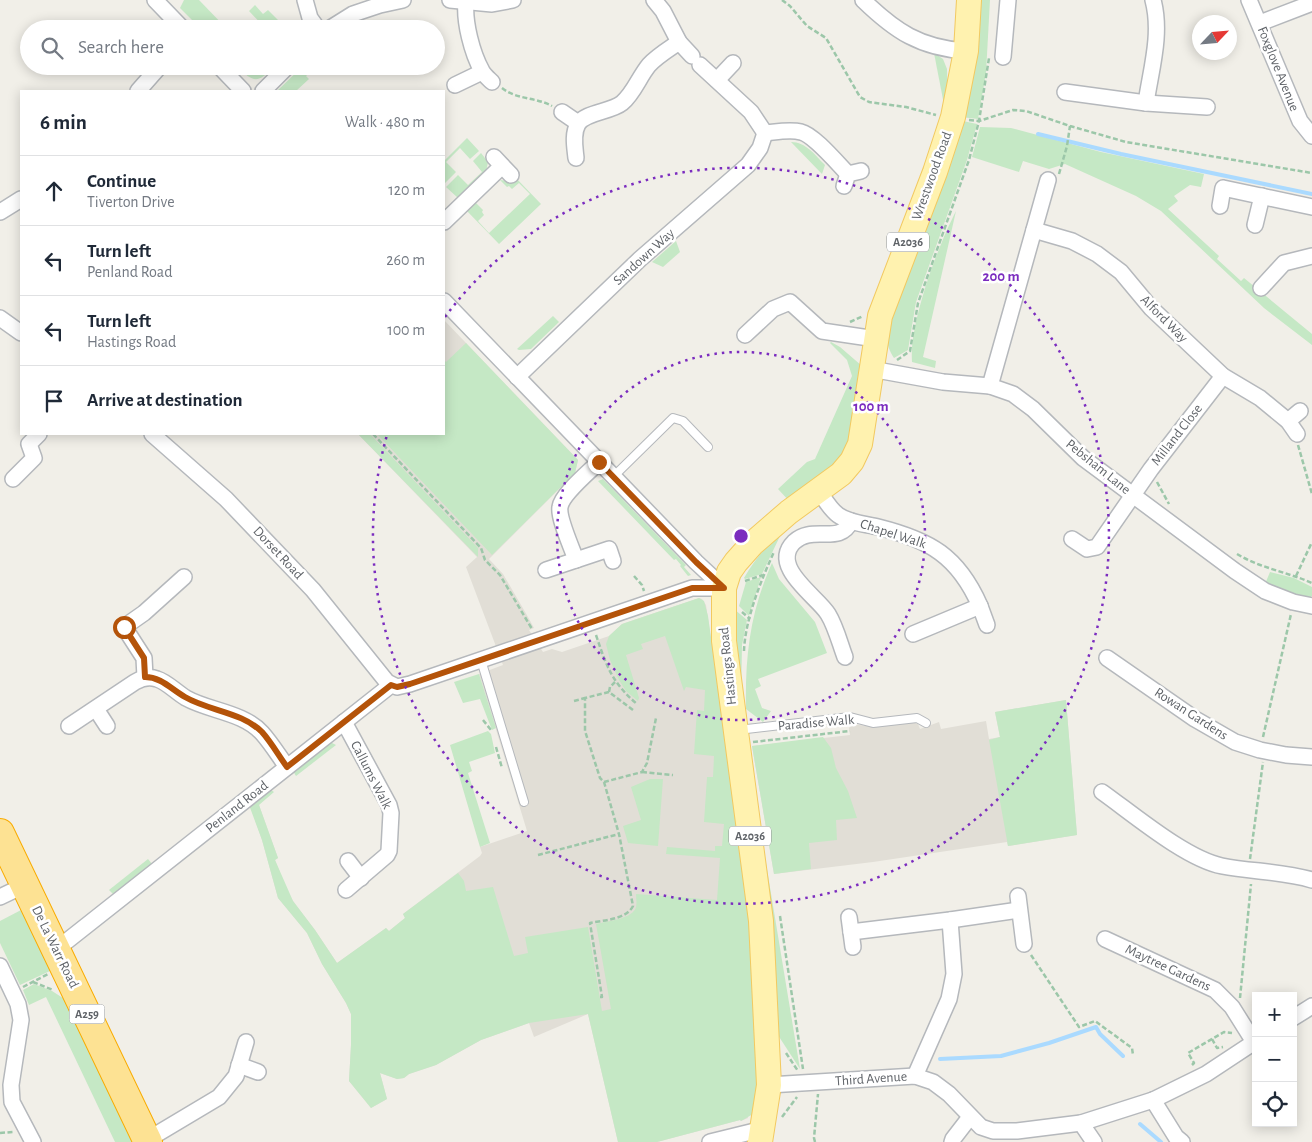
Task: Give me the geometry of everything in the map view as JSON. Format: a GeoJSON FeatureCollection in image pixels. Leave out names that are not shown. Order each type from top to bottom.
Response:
{"type":"FeatureCollection","features":[{"type":"Feature","properties":{"kind":"highway","name":"De La Warr Road"},"geometry":{"type":"LineString","coordinates":[[0,833],[26,885],[66,953],[148,1141]]}},
{"type":"Feature","properties":{"kind":"main road","name":"Wrestwood Road"},"geometry":{"type":"LineString","coordinates":[[724,588],[732,567],[752,544],[789,512],[841,474],[852,461],[860,444],[882,371],[876,339],[880,316],[935,172],[953,117],[966,52],[969,0]]}},
{"type":"Feature","properties":{"kind":"main road","name":"Hastings Road"},"geometry":{"type":"LineString","coordinates":[[724,588],[724,641],[741,730],[761,921],[769,1085],[768,1130]]}},
{"type":"Feature","properties":{"kind":"street"},"geometry":{"type":"LineString","coordinates":[[155,0],[174,20]]}},
{"type":"Feature","properties":{"kind":"street"},"geometry":{"type":"LineString","coordinates":[[305,0],[311,20]]}},
{"type":"Feature","properties":{"kind":"street"},"geometry":{"type":"LineString","coordinates":[[343,20],[353,14],[403,0]]}},
{"type":"Feature","properties":{"kind":"street"},"geometry":{"type":"LineString","coordinates":[[450,0],[492,4],[513,0]]}},
{"type":"Feature","properties":{"kind":"street"},"geometry":{"type":"LineString","coordinates":[[654,0],[663,11],[679,42],[696,61],[751,112],[765,133],[802,132],[816,142],[851,177]]}},
{"type":"Feature","properties":{"kind":"street"},"geometry":{"type":"LineString","coordinates":[[863,0],[879,16],[901,32],[937,48],[966,52]]}},
{"type":"Feature","properties":{"kind":"street"},"geometry":{"type":"LineString","coordinates":[[996,55],[1008,0]]}},
{"type":"Feature","properties":{"kind":"street"},"geometry":{"type":"LineString","coordinates":[[1146,103],[1157,35],[1153,0]]}},
{"type":"Feature","properties":{"kind":"street","name":"Foxglove Avenue"},"geometry":{"type":"LineString","coordinates":[[1249,0],[1300,121],[1312,136]]}},
{"type":"Feature","properties":{"kind":"street"},"geometry":{"type":"LineString","coordinates":[[455,85],[487,77],[472,44],[465,14],[466,2]]}},
{"type":"Feature","properties":{"kind":"street"},"geometry":{"type":"LineString","coordinates":[[1260,23],[1312,3]]}},
{"type":"Feature","properties":{"kind":"street"},"geometry":{"type":"LineString","coordinates":[[576,158],[574,146],[578,123],[590,116],[613,109],[621,104],[628,97],[650,64],[679,42]]}},
{"type":"Feature","properties":{"kind":"street"},"geometry":{"type":"LineString","coordinates":[[717,80],[733,63]]}},
{"type":"Feature","properties":{"kind":"street"},"geometry":{"type":"LineString","coordinates":[[139,90],[152,75]]}},
{"type":"Feature","properties":{"kind":"street"},"geometry":{"type":"LineString","coordinates":[[228,75],[242,90]]}},
{"type":"Feature","properties":{"kind":"street"},"geometry":{"type":"LineString","coordinates":[[264,90],[279,75]]}},
{"type":"Feature","properties":{"kind":"street"},"geometry":{"type":"LineString","coordinates":[[1065,92],[1146,103],[1207,107]]}},
{"type":"Feature","properties":{"kind":"street"},"geometry":{"type":"LineString","coordinates":[[562,112],[578,123]]}},
{"type":"Feature","properties":{"kind":"street","name":"Sandown Way"},"geometry":{"type":"LineString","coordinates":[[517,377],[640,259],[748,165],[760,148],[765,133]]}},
{"type":"Feature","properties":{"kind":"street"},"geometry":{"type":"LineString","coordinates":[[445,221],[502,166]]}},
{"type":"Feature","properties":{"kind":"street"},"geometry":{"type":"LineString","coordinates":[[990,386],[1048,180]]}},
{"type":"Feature","properties":{"kind":"street"},"geometry":{"type":"LineString","coordinates":[[1220,206],[1223,188],[1312,207]]}},
{"type":"Feature","properties":{"kind":"street"},"geometry":{"type":"LineString","coordinates":[[1255,225],[1262,196]]}},
{"type":"Feature","properties":{"kind":"street"},"geometry":{"type":"LineString","coordinates":[[0,212],[20,200]]}},
{"type":"Feature","properties":{"kind":"street","name":"Alford Way"},"geometry":{"type":"LineString","coordinates":[[1034,230],[1072,241],[1097,254],[1121,272],[1151,308],[1223,376],[1260,398],[1288,421],[1297,434]]}},
{"type":"Feature","properties":{"kind":"street"},"geometry":{"type":"LineString","coordinates":[[1260,288],[1284,263],[1312,256]]}},
{"type":"Feature","properties":{"kind":"street"},"geometry":{"type":"LineString","coordinates":[[445,301],[613,477],[724,588]]}},
{"type":"Feature","properties":{"kind":"street"},"geometry":{"type":"LineString","coordinates":[[745,335],[773,309],[790,302],[822,331],[876,339]]}},
{"type":"Feature","properties":{"kind":"street"},"geometry":{"type":"LineString","coordinates":[[0,318],[20,332]]}},
{"type":"Feature","properties":{"kind":"street","name":"Pebsham Lane"},"geometry":{"type":"LineString","coordinates":[[882,371],[944,382],[990,386],[1013,394],[1033,409],[1083,458],[1257,586],[1293,602],[1312,606]]}},
{"type":"Feature","properties":{"kind":"street","name":"Milland Close"},"geometry":{"type":"LineString","coordinates":[[1072,540],[1087,549],[1097,547],[1151,469],[1223,376]]}},
{"type":"Feature","properties":{"kind":"street"},"geometry":{"type":"LineString","coordinates":[[1288,421],[1300,411]]}},
{"type":"Feature","properties":{"kind":"street"},"geometry":{"type":"LineString","coordinates":[[15,471],[34,458],[29,444],[38,435]]}},
{"type":"Feature","properties":{"kind":"street","name":"Dorset Road"},"geometry":{"type":"LineString","coordinates":[[153,435],[226,499],[313,590],[391,685]]}},
{"type":"Feature","properties":{"kind":"street"},"geometry":{"type":"LineString","coordinates":[[576,560],[561,516],[560,507],[563,498],[599,462]]}},
{"type":"Feature","properties":{"kind":"street","name":"Chapel Walk"},"geometry":{"type":"LineString","coordinates":[[819,491],[832,510],[840,517],[891,530],[925,542],[949,558],[963,575],[980,606],[987,625]]}},
{"type":"Feature","properties":{"kind":"street"},"geometry":{"type":"LineString","coordinates":[[845,657],[828,614],[796,580],[787,558],[790,546],[797,539],[807,534],[837,534],[848,528],[851,521]]}},
{"type":"Feature","properties":{"kind":"street"},"geometry":{"type":"LineString","coordinates":[[546,570],[609,549],[613,561]]}},
{"type":"Feature","properties":{"kind":"street"},"geometry":{"type":"LineString","coordinates":[[145,677],[144,658],[124,627],[144,613],[184,577]]}},
{"type":"Feature","properties":{"kind":"street"},"geometry":{"type":"LineString","coordinates":[[391,685],[397,687],[410,684],[692,588],[724,588]]}},
{"type":"Feature","properties":{"kind":"street"},"geometry":{"type":"LineString","coordinates":[[913,634],[980,606]]}},
{"type":"Feature","properties":{"kind":"street","name":"Rowan Gardens"},"geometry":{"type":"LineString","coordinates":[[1107,659],[1195,719],[1235,742],[1260,750],[1312,757]]}},
{"type":"Feature","properties":{"kind":"street"},"geometry":{"type":"LineString","coordinates":[[69,726],[135,682],[145,677],[158,679],[186,698],[246,721],[262,732],[287,767]]}},
{"type":"Feature","properties":{"kind":"street","name":"Penland Road"},"geometry":{"type":"LineString","coordinates":[[66,953],[287,767],[391,685]]}},
{"type":"Feature","properties":{"kind":"street"},"geometry":{"type":"LineString","coordinates":[[96,708],[107,726]]}},
{"type":"Feature","properties":{"kind":"street","name":"Callums Walk"},"geometry":{"type":"LineString","coordinates":[[344,722],[389,805],[391,813],[389,851],[387,856],[346,890]]}},
{"type":"Feature","properties":{"kind":"street"},"geometry":{"type":"LineString","coordinates":[[1102,792],[1114,808],[1193,855],[1220,866],[1297,876],[1312,880]]}},
{"type":"Feature","properties":{"kind":"street"},"geometry":{"type":"LineString","coordinates":[[348,861],[361,878]]}},
{"type":"Feature","properties":{"kind":"street"},"geometry":{"type":"LineString","coordinates":[[0,897],[26,885]]}},
{"type":"Feature","properties":{"kind":"street"},"geometry":{"type":"LineString","coordinates":[[851,932],[950,920],[1018,903],[1024,944]]}},
{"type":"Feature","properties":{"kind":"street"},"geometry":{"type":"LineString","coordinates":[[915,1076],[949,999],[954,974],[950,920]]}},
{"type":"Feature","properties":{"kind":"street","name":"Maytree Gardens"},"geometry":{"type":"LineString","coordinates":[[1113,939],[1215,990],[1232,1007],[1252,1037]]}},
{"type":"Feature","properties":{"kind":"street"},"geometry":{"type":"LineString","coordinates":[[0,966],[18,1004],[21,1020],[11,1085],[6,1101],[33,1142]]}},
{"type":"Feature","properties":{"kind":"street"},"geometry":{"type":"LineString","coordinates":[[1297,1015],[1312,1006]]}},
{"type":"Feature","properties":{"kind":"street"},"geometry":{"type":"LineString","coordinates":[[148,1141],[219,1097],[236,1076],[246,1042]]}},
{"type":"Feature","properties":{"kind":"street","name":"Third Avenue"},"geometry":{"type":"LineString","coordinates":[[769,1085],[915,1076],[933,1082],[949,1094],[980,1127],[993,1131],[1017,1131],[1081,1123],[1153,1100],[1206,1074],[1252,1044]]}},
{"type":"Feature","properties":{"kind":"street"},"geometry":{"type":"LineString","coordinates":[[239,1065],[258,1072]]}},
{"type":"Feature","properties":{"kind":"street"},"geometry":{"type":"LineString","coordinates":[[1153,1100],[1176,1138],[1182,1142]]}},
{"type":"Feature","properties":{"kind":"street"},"geometry":{"type":"LineString","coordinates":[[952,1142],[970,1117]]}},
{"type":"Feature","properties":{"kind":"street"},"geometry":{"type":"LineString","coordinates":[[1081,1123],[1094,1142]]}},
{"type":"Feature","properties":{"kind":"street"},"geometry":{"type":"LineString","coordinates":[[710,1142],[768,1130]]}},
{"type":"Feature","properties":{"kind":"lane"},"geometry":{"type":"LineString","coordinates":[[613,477],[672,418],[683,421],[706,445],[698,450]]}},
{"type":"Feature","properties":{"kind":"lane"},"geometry":{"type":"LineString","coordinates":[[481,660],[524,802]]}},
{"type":"Feature","properties":{"kind":"lane","name":"Paradise Walk"},"geometry":{"type":"LineString","coordinates":[[741,730],[850,718],[861,718],[873,723],[917,718],[926,723]]}},
{"type":"Feature","properties":{"kind":"path"},"geometry":{"type":"LineString","coordinates":[[782,0],[790,6],[807,26],[826,38],[860,97],[869,102],[906,107],[942,117],[979,121],[1013,110],[1026,110],[1070,126],[1126,142],[1312,173]]}},
{"type":"Feature","properties":{"kind":"path"},"geometry":{"type":"LineString","coordinates":[[882,371],[910,350],[918,302],[966,168],[979,121],[988,73],[996,55]]}},
{"type":"Feature","properties":{"kind":"path"},"geometry":{"type":"LineString","coordinates":[[487,77],[505,90],[521,98],[542,101],[562,112]]}},
{"type":"Feature","properties":{"kind":"path"},"geometry":{"type":"LineString","coordinates":[[1048,180],[1059,174],[1067,146],[1070,126]]}},
{"type":"Feature","properties":{"kind":"path"},"geometry":{"type":"LineString","coordinates":[[1297,434],[1312,494]]}},
{"type":"Feature","properties":{"kind":"path"},"geometry":{"type":"LineString","coordinates":[[374,435],[481,548],[485,560],[500,576],[538,640]]}},
{"type":"Feature","properties":{"kind":"path"},"geometry":{"type":"LineString","coordinates":[[1151,469],[1172,510]]}},
{"type":"Feature","properties":{"kind":"path"},"geometry":{"type":"LineString","coordinates":[[1296,576],[1312,542]]}},
{"type":"Feature","properties":{"kind":"path"},"geometry":{"type":"LineString","coordinates":[[744,654],[744,645],[750,619],[763,576],[778,544]]}},
{"type":"Feature","properties":{"kind":"path"},"geometry":{"type":"LineString","coordinates":[[1235,553],[1251,562],[1312,583]]}},
{"type":"Feature","properties":{"kind":"path"},"geometry":{"type":"LineString","coordinates":[[634,576],[642,585]]}},
{"type":"Feature","properties":{"kind":"path"},"geometry":{"type":"LineString","coordinates":[[1232,1007],[1240,999],[1251,880],[1249,870],[1263,760],[1260,750],[1293,602]]}},
{"type":"Feature","properties":{"kind":"path"},"geometry":{"type":"LineString","coordinates":[[591,622],[605,662],[615,682],[636,704]]}},
{"type":"Feature","properties":{"kind":"path"},"geometry":{"type":"LineString","coordinates":[[609,692],[610,687],[615,682]]}},
{"type":"Feature","properties":{"kind":"path"},"geometry":{"type":"LineString","coordinates":[[574,701],[609,692],[634,710]]}},
{"type":"Feature","properties":{"kind":"path"},"geometry":{"type":"LineString","coordinates":[[585,698],[586,731],[593,763],[604,782],[619,834],[633,906],[624,916],[590,923],[596,970],[602,997],[600,998]]}},
{"type":"Feature","properties":{"kind":"path"},"geometry":{"type":"LineString","coordinates":[[642,772],[646,763],[656,718]]}},
{"type":"Feature","properties":{"kind":"path"},"geometry":{"type":"LineString","coordinates":[[741,730],[749,742],[850,732]]}},
{"type":"Feature","properties":{"kind":"path"},"geometry":{"type":"LineString","coordinates":[[604,782],[642,772],[673,775]]}},
{"type":"Feature","properties":{"kind":"path"},"geometry":{"type":"LineString","coordinates":[[538,855],[619,834]]}},
{"type":"Feature","properties":{"kind":"path"},"geometry":{"type":"LineString","coordinates":[[778,909],[794,1004],[812,1083],[815,1142]]}},
{"type":"Feature","properties":{"kind":"path"},"geometry":{"type":"LineString","coordinates":[[1024,944],[1078,1027],[1095,1021],[1132,1048],[1133,1055]]}},
{"type":"Feature","properties":{"kind":"path"},"geometry":{"type":"LineString","coordinates":[[12,992],[66,953]]}},
{"type":"Feature","properties":{"kind":"path"},"geometry":{"type":"LineString","coordinates":[[1194,1063],[1188,1053],[1224,1032],[1235,1033],[1252,1041]]}},
{"type":"Feature","properties":{"kind":"path"},"geometry":{"type":"LineString","coordinates":[[766,1033],[774,1033],[812,1083]]}},
{"type":"Feature","properties":{"kind":"path"},"geometry":{"type":"LineString","coordinates":[[1212,1039],[1217,1048]]}},
{"type":"Feature","properties":{"kind":"path"},"geometry":{"type":"LineString","coordinates":[[768,1130],[812,1083]]}},
{"type":"Feature","properties":{"kind":"shaded area"},"geometry":{"type":"Polygon","coordinates":[[[445,321],[578,460],[575,473],[489,559],[503,574],[528,617],[534,628],[529,630],[543,652],[552,649],[562,652],[609,636],[622,624],[699,598],[706,605],[739,835],[748,1118],[657,1142],[618,1142],[588,1014],[534,1037],[529,1023],[481,1040],[436,1065],[409,1074],[404,1078],[397,1079],[380,1073],[387,1099],[371,1108],[349,1081],[351,1014],[322,964],[307,933],[278,898],[252,811],[259,805],[278,858],[275,860],[287,891],[337,963],[386,928],[389,931],[405,918],[403,914],[480,856],[482,853],[480,847],[527,831],[479,674],[503,665],[466,567],[477,557],[359,435],[445,435],[445,321]]]}},
{"type":"Feature","properties":{"kind":"shaded area"},"geometry":{"type":"Polygon","coordinates":[[[1066,700],[1077,835],[1008,846],[1007,842],[873,862],[774,874],[752,746],[850,735],[849,728],[852,724],[874,727],[913,722],[918,724],[920,729],[939,722],[941,729],[986,721],[989,739],[1000,737],[995,712],[1066,700]]]}},
{"type":"Feature","properties":{"kind":"green space"},"geometry":{"type":"Polygon","coordinates":[[[184,0],[199,0],[218,20],[192,20],[180,8],[184,0]]]}},
{"type":"Feature","properties":{"kind":"green space"},"geometry":{"type":"Polygon","coordinates":[[[977,0],[990,0],[986,73],[978,119],[961,117],[977,0]]]}},
{"type":"Feature","properties":{"kind":"green space"},"geometry":{"type":"Polygon","coordinates":[[[255,5],[263,14],[268,10],[278,20],[258,20],[249,11],[255,5]]]}},
{"type":"Feature","properties":{"kind":"green space"},"geometry":{"type":"Polygon","coordinates":[[[934,53],[943,59],[947,69],[948,109],[946,115],[934,53]]]}},
{"type":"Feature","properties":{"kind":"green space"},"geometry":{"type":"Polygon","coordinates":[[[247,75],[265,75],[256,79],[247,75]]]}},
{"type":"Feature","properties":{"kind":"green space"},"geometry":{"type":"Polygon","coordinates":[[[294,75],[307,75],[309,79],[297,90],[278,90],[294,75]]]}},
{"type":"Feature","properties":{"kind":"green space"},"geometry":{"type":"Polygon","coordinates":[[[963,121],[977,124],[967,160],[916,302],[908,350],[894,358],[887,338],[891,318],[963,121]]]}},
{"type":"Feature","properties":{"kind":"green space"},"geometry":{"type":"Polygon","coordinates":[[[980,127],[1011,128],[1101,152],[1204,174],[1201,187],[1190,185],[1174,196],[1178,201],[1168,209],[1219,256],[1217,259],[1241,281],[1244,278],[1312,334],[1312,345],[1264,308],[1161,211],[1136,196],[1065,164],[1049,169],[1023,161],[1019,172],[972,157],[980,127]]]}},
{"type":"Feature","properties":{"kind":"green space"},"geometry":{"type":"Polygon","coordinates":[[[467,138],[479,151],[470,159],[460,148],[446,162],[456,172],[445,183],[445,160],[467,138]]]}},
{"type":"Feature","properties":{"kind":"green space"},"geometry":{"type":"Polygon","coordinates":[[[791,142],[801,144],[818,157],[825,165],[822,174],[791,142]]]}},
{"type":"Feature","properties":{"kind":"green space"},"geometry":{"type":"Polygon","coordinates":[[[481,153],[488,162],[486,172],[458,198],[446,187],[458,175],[468,185],[482,172],[473,161],[481,153]]]}},
{"type":"Feature","properties":{"kind":"green space"},"geometry":{"type":"Polygon","coordinates":[[[516,178],[541,204],[499,244],[466,210],[475,202],[483,210],[484,215],[478,221],[489,233],[530,194],[519,183],[512,189],[500,180],[509,181],[516,178]]]}},
{"type":"Feature","properties":{"kind":"green space"},"geometry":{"type":"Polygon","coordinates":[[[956,211],[923,357],[936,361],[935,368],[912,362],[912,346],[926,285],[941,244],[956,211]]]}},
{"type":"Feature","properties":{"kind":"green space"},"geometry":{"type":"Polygon","coordinates":[[[676,241],[680,252],[663,267],[652,262],[676,241]]]}},
{"type":"Feature","properties":{"kind":"green space"},"geometry":{"type":"Polygon","coordinates":[[[553,316],[559,322],[531,349],[517,349],[553,316]]]}},
{"type":"Feature","properties":{"kind":"green space"},"geometry":{"type":"Polygon","coordinates":[[[831,342],[840,347],[862,366],[846,459],[791,503],[778,489],[807,462],[815,459],[852,376],[847,360],[831,342]]]}},
{"type":"Feature","properties":{"kind":"green space"},"geometry":{"type":"Polygon","coordinates":[[[466,343],[578,460],[575,473],[492,555],[378,435],[445,435],[446,362],[466,343]]]}},
{"type":"Feature","properties":{"kind":"green space"},"geometry":{"type":"Polygon","coordinates":[[[359,435],[371,435],[478,548],[478,557],[359,435]]]}},
{"type":"Feature","properties":{"kind":"green space"},"geometry":{"type":"Polygon","coordinates":[[[603,479],[686,565],[684,567],[691,575],[688,576],[676,559],[674,560],[598,481],[603,479]]]}},
{"type":"Feature","properties":{"kind":"green space"},"geometry":{"type":"Polygon","coordinates":[[[792,517],[780,536],[762,574],[745,579],[760,554],[792,517]]]}},
{"type":"Feature","properties":{"kind":"green space"},"geometry":{"type":"Polygon","coordinates":[[[772,563],[779,579],[815,622],[827,653],[758,679],[761,686],[755,689],[762,708],[771,711],[763,722],[746,709],[748,652],[754,617],[772,563]]]}},
{"type":"Feature","properties":{"kind":"green space"},"geometry":{"type":"Polygon","coordinates":[[[1270,572],[1294,578],[1312,587],[1312,596],[1305,600],[1265,584],[1270,572]]]}},
{"type":"Feature","properties":{"kind":"green space"},"geometry":{"type":"Polygon","coordinates":[[[761,577],[749,616],[739,606],[746,582],[761,577]]]}},
{"type":"Feature","properties":{"kind":"green space"},"geometry":{"type":"Polygon","coordinates":[[[699,598],[704,601],[708,616],[752,929],[757,1084],[753,1114],[741,1121],[657,1142],[618,1142],[588,1014],[529,1023],[481,1040],[436,1065],[409,1074],[404,1078],[397,1079],[380,1073],[387,1099],[371,1108],[349,1081],[351,1014],[322,964],[307,933],[278,898],[262,840],[249,805],[270,789],[274,792],[259,805],[278,858],[275,860],[293,901],[337,963],[386,928],[389,931],[405,918],[403,914],[458,873],[464,881],[466,891],[493,887],[514,956],[528,953],[525,937],[588,927],[602,1011],[611,1009],[596,924],[625,917],[634,911],[636,907],[636,894],[717,900],[720,858],[666,854],[667,847],[715,851],[715,846],[722,846],[724,824],[704,822],[707,777],[713,777],[714,756],[694,754],[697,710],[704,711],[705,690],[686,687],[684,691],[665,636],[641,644],[643,649],[626,655],[639,698],[638,701],[626,691],[619,680],[610,660],[606,644],[609,636],[622,624],[699,598]]]}},
{"type":"Feature","properties":{"kind":"green space"},"geometry":{"type":"Polygon","coordinates":[[[734,609],[747,620],[742,645],[741,697],[738,712],[734,609]]]}},
{"type":"Feature","properties":{"kind":"green space"},"geometry":{"type":"Polygon","coordinates":[[[479,674],[496,728],[492,730],[480,699],[463,703],[454,682],[479,674]]]}},
{"type":"Feature","properties":{"kind":"green space"},"geometry":{"type":"Polygon","coordinates":[[[1066,700],[1077,835],[1008,846],[989,740],[1000,737],[995,712],[1066,700]]]}},
{"type":"Feature","properties":{"kind":"green space"},"geometry":{"type":"Polygon","coordinates":[[[488,731],[491,734],[495,753],[469,762],[472,771],[468,773],[490,843],[480,847],[450,745],[488,731]]]}},
{"type":"Feature","properties":{"kind":"green space"},"geometry":{"type":"Polygon","coordinates":[[[823,737],[831,748],[836,768],[848,791],[857,818],[836,820],[837,840],[809,843],[811,869],[774,874],[752,746],[823,737]]]}},
{"type":"Feature","properties":{"kind":"green space"},"geometry":{"type":"Polygon","coordinates":[[[330,742],[336,745],[296,776],[293,771],[330,742]]]}},
{"type":"Feature","properties":{"kind":"green space"},"geometry":{"type":"Polygon","coordinates":[[[746,742],[800,1069],[774,1029],[746,742]]]}},
{"type":"Feature","properties":{"kind":"green space"},"geometry":{"type":"Polygon","coordinates":[[[650,779],[663,779],[658,846],[628,843],[623,826],[641,820],[631,787],[650,779]]]}},
{"type":"Feature","properties":{"kind":"green space"},"geometry":{"type":"Polygon","coordinates":[[[148,859],[152,864],[113,894],[109,890],[148,859]]]}},
{"type":"Feature","properties":{"kind":"green space"},"geometry":{"type":"Polygon","coordinates":[[[23,909],[52,970],[20,985],[0,943],[0,921],[23,909]]]}},
{"type":"Feature","properties":{"kind":"green space"},"geometry":{"type":"Polygon","coordinates":[[[34,984],[52,991],[66,1000],[134,1142],[115,1142],[46,997],[29,1005],[23,990],[34,984]]]}},
{"type":"Feature","properties":{"kind":"waterway"},"geometry":{"type":"LineString","coordinates":[[1038,134],[1121,154],[1312,194]]}},
{"type":"Feature","properties":{"kind":"waterway"},"geometry":{"type":"LineString","coordinates":[[940,1059],[1001,1056],[1049,1043],[1096,1027],[1100,1034],[1123,1056]]}},
{"type":"Feature","properties":{"kind":"waterway"},"geometry":{"type":"LineString","coordinates":[[1140,1124],[1161,1142]]}},
{"type":"Feature","properties":{"kind":"route"},"geometry":{"type":"LineString","coordinates":[[124,627],[144,658],[145,677],[158,679],[186,698],[246,721],[262,732],[287,767],[391,685],[397,687],[410,684],[692,588],[724,588],[696,562],[599,462]]}}]}
